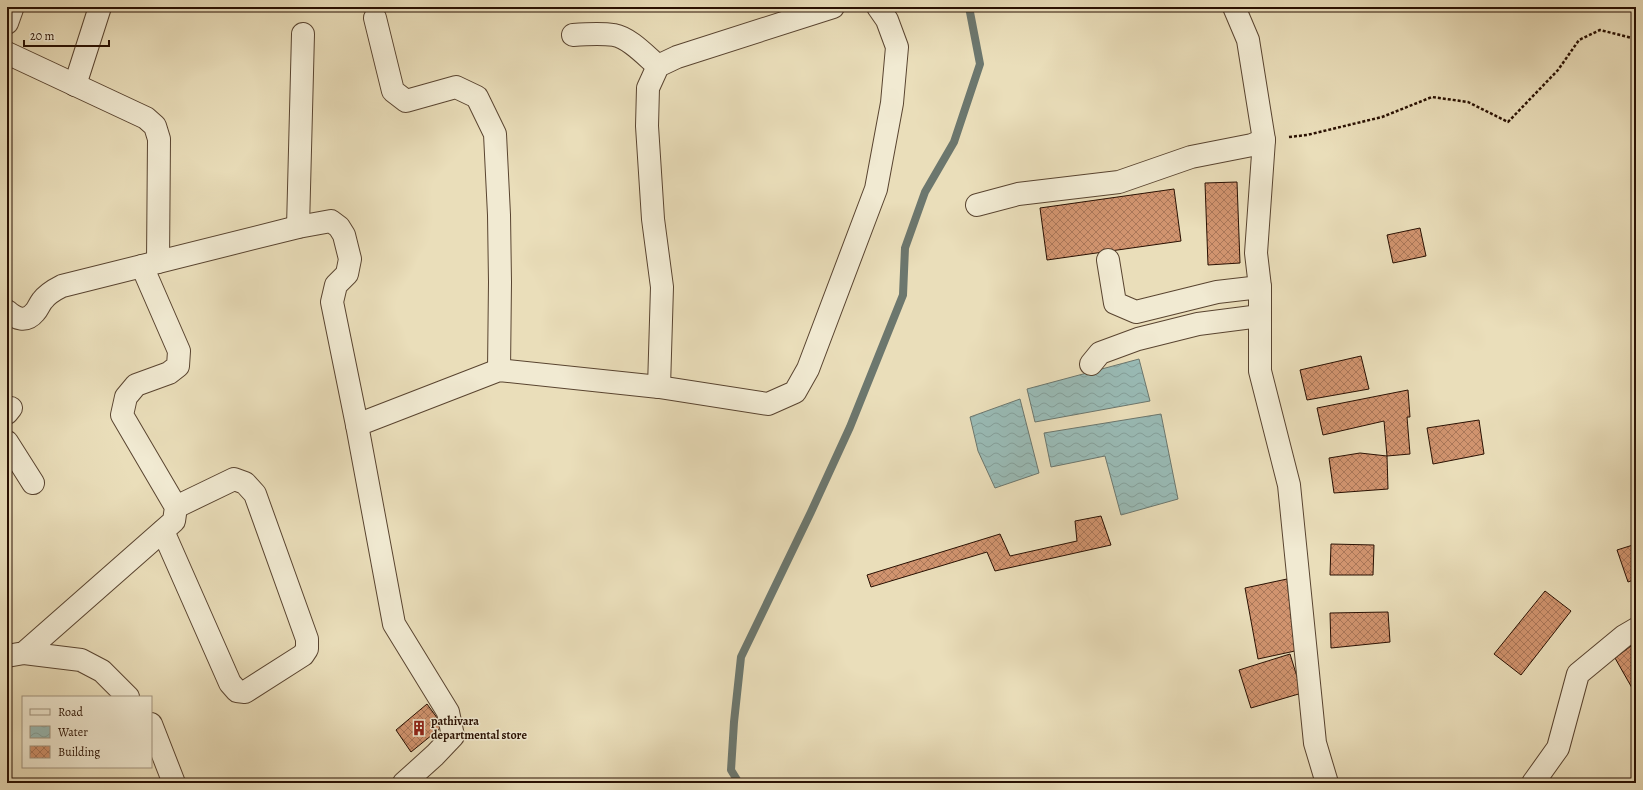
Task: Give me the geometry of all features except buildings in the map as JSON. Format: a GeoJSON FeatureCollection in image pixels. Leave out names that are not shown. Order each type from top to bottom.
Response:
{"type":"FeatureCollection","features":[{"type":"Feature","properties":{"kind":"street"},"geometry":{"type":"LineString","coordinates":[[75,85],[100,7]]}},
{"type":"Feature","properties":{"kind":"street"},"geometry":{"type":"LineString","coordinates":[[659,388],[662,287],[653,219],[647,126],[648,88],[658,66],[676,57],[833,7]]}},
{"type":"Feature","properties":{"kind":"street"},"geometry":{"type":"LineString","coordinates":[[357,425],[499,370],[659,388],[768,404],[795,392],[808,369],[876,189],[892,103],[898,47],[887,20],[878,7]]}},
{"type":"Feature","properties":{"kind":"street"},"geometry":{"type":"LineString","coordinates":[[1234,7],[1248,40],[1264,140],[1256,253],[1260,287],[1260,372],[1289,486],[1315,743],[1326,783]]}},
{"type":"Feature","properties":{"kind":"street"},"geometry":{"type":"LineString","coordinates":[[374,18],[393,91],[406,101],[456,87],[477,98],[495,134],[500,267],[499,370]]}},
{"type":"Feature","properties":{"kind":"street"},"geometry":{"type":"LineString","coordinates":[[298,227],[303,34]]}},
{"type":"Feature","properties":{"kind":"street"},"geometry":{"type":"LineString","coordinates":[[573,35],[616,35],[635,46],[658,66]]}},
{"type":"Feature","properties":{"kind":"street"},"geometry":{"type":"LineString","coordinates":[[7,53],[146,118],[155,126],[159,139],[150,264],[179,352],[178,366],[169,373],[136,385],[126,397],[122,415],[176,507],[174,521],[15,654]]}},
{"type":"Feature","properties":{"kind":"street"},"geometry":{"type":"LineString","coordinates":[[977,205],[1018,194],[1119,182],[1191,157],[1252,145],[1264,140]]}},
{"type":"Feature","properties":{"kind":"street"},"geometry":{"type":"LineString","coordinates":[[7,312],[16,319],[26,319],[35,313],[42,301],[51,292],[62,286],[298,227],[331,221],[339,227],[344,235],[350,259],[347,274],[336,285],[332,302],[357,425],[394,624],[448,712],[453,736],[436,755],[404,783]]}},
{"type":"Feature","properties":{"kind":"street"},"geometry":{"type":"LineString","coordinates":[[1108,260],[1115,303],[1136,312],[1217,292],[1260,287]]}},
{"type":"Feature","properties":{"kind":"street"},"geometry":{"type":"LineString","coordinates":[[1091,364],[1100,353],[1138,339],[1198,324],[1260,316]]}},
{"type":"Feature","properties":{"kind":"street"},"geometry":{"type":"LineString","coordinates":[[7,442],[33,483]]}},
{"type":"Feature","properties":{"kind":"street"},"geometry":{"type":"LineString","coordinates":[[163,531],[230,683],[237,691],[245,692],[303,655],[307,649],[307,639],[255,494],[245,483],[234,479],[176,507]]}},
{"type":"Feature","properties":{"kind":"street"},"geometry":{"type":"LineString","coordinates":[[1533,783],[1558,748],[1578,674],[1624,636],[1636,629]]}},
{"type":"Feature","properties":{"kind":"street"},"geometry":{"type":"LineString","coordinates":[[15,654],[81,660],[102,671],[127,696]]}},
{"type":"Feature","properties":{"kind":"street"},"geometry":{"type":"LineString","coordinates":[[152,727],[174,783]]}},
{"type":"Feature","properties":{"kind":"path"},"geometry":{"type":"LineString","coordinates":[[1264,140],[1307,135],[1382,117],[1432,97],[1468,102],[1508,122],[1558,70],[1579,40],[1600,30],[1636,39]]}},
{"type":"Feature","properties":{"kind":"water"},"geometry":{"type":"Polygon","coordinates":[[[1139,359],[1150,401],[1035,422],[1027,389],[1139,359]]]}},
{"type":"Feature","properties":{"kind":"water"},"geometry":{"type":"Polygon","coordinates":[[[1020,399],[1039,473],[995,488],[978,451],[970,417],[1020,399]]]}},
{"type":"Feature","properties":{"kind":"water"},"geometry":{"type":"Polygon","coordinates":[[[1161,414],[1178,499],[1121,515],[1105,456],[1051,467],[1044,433],[1161,414]]]}},
{"type":"Feature","properties":{"kind":"waterway"},"geometry":{"type":"LineString","coordinates":[[739,783],[731,770],[734,722],[741,657],[850,427],[903,295],[905,248],[925,192],[954,142],[980,64],[969,7]]}},
{"type":"Feature","properties":{"kind":"place","name":"pathivara departmental store"},"geometry":{"type":"Point","coordinates":[419,728]}}]}
